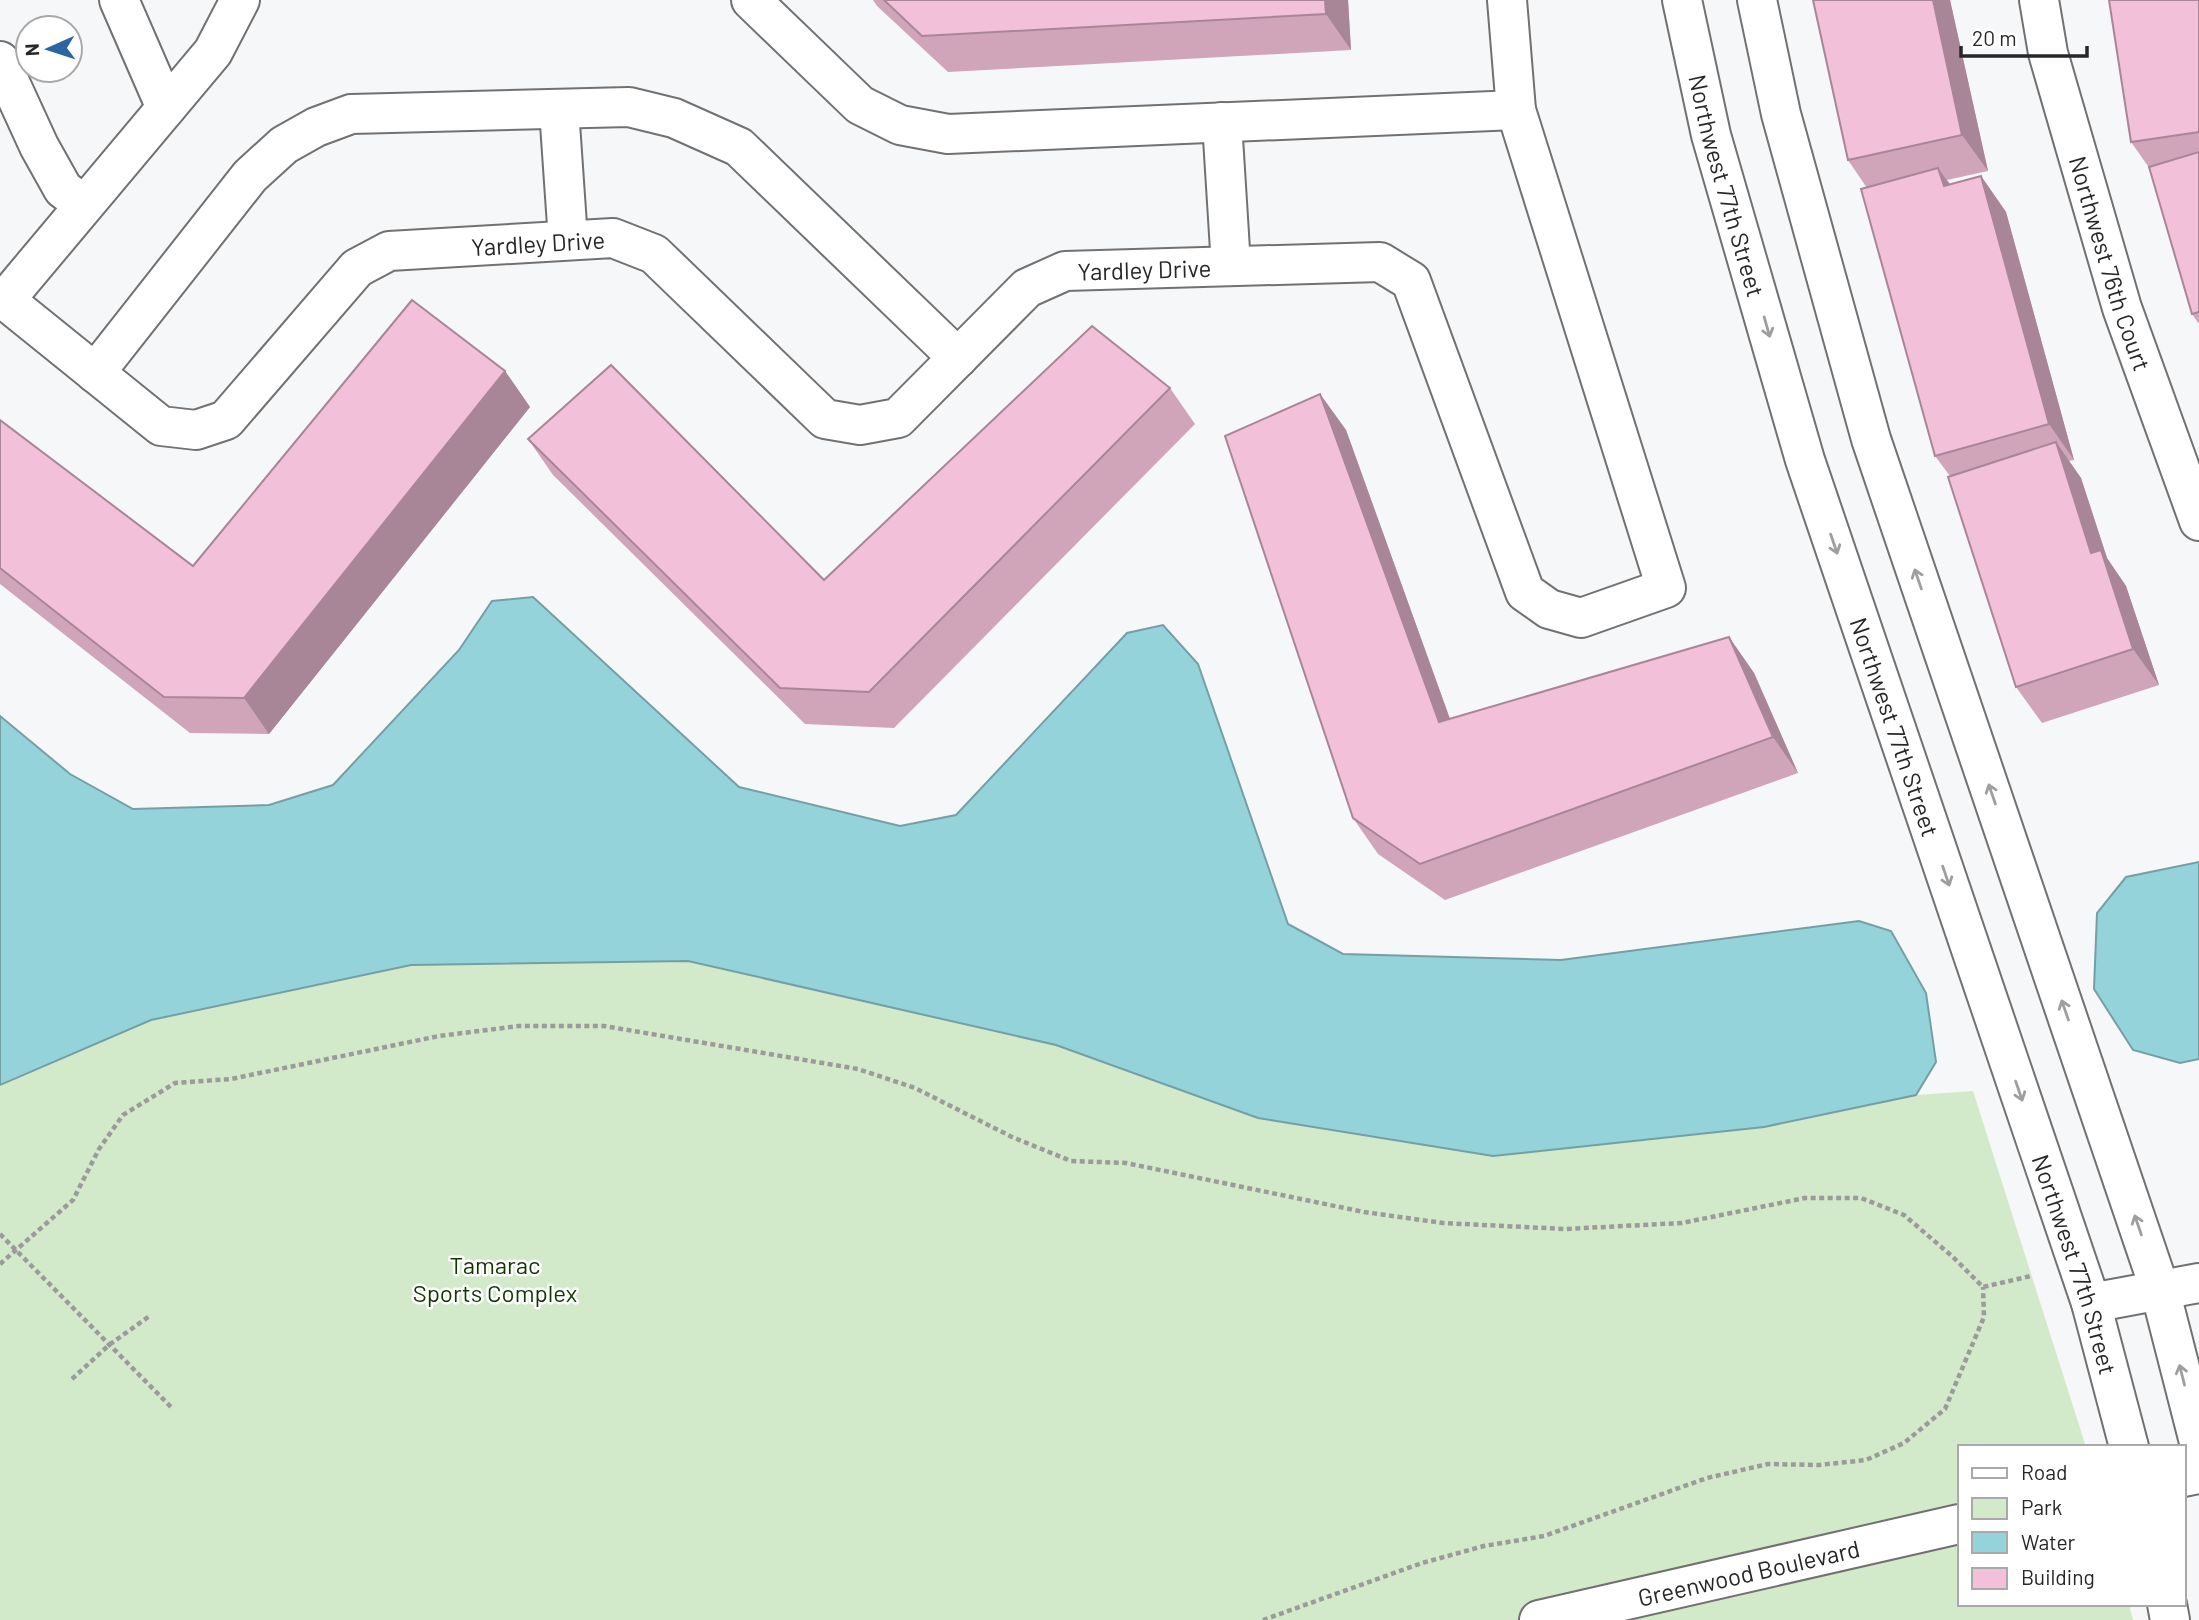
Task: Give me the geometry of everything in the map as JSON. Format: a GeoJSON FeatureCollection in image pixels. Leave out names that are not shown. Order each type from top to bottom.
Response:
{"type":"FeatureCollection","features":[{"type":"Feature","properties":{"kind":"street"},"geometry":{"type":"LineString","coordinates":[[119,0],[166,108]]}},
{"type":"Feature","properties":{"kind":"street","name":"Yardley Drive"},"geometry":{"type":"LineString","coordinates":[[240,0],[213,52],[2,298],[161,426],[196,430],[226,419],[357,268],[389,251],[613,238],[654,254],[825,419],[860,425],[898,418],[1027,288],[1065,271],[1380,262],[1411,281],[1525,592],[1549,609],[1581,618],[1666,588],[1516,110]]}},
{"type":"Feature","properties":{"kind":"street"},"geometry":{"type":"LineString","coordinates":[[751,0],[860,105],[900,125],[948,134],[1516,110],[1507,0]]}},
{"type":"Feature","properties":{"kind":"street","name":"Northwest 77th Street"},"geometry":{"type":"LineString","coordinates":[[1682,0],[1711,135],[1805,460],[2091,1304],[2128,1445]]}},
{"type":"Feature","properties":{"kind":"street"},"geometry":{"type":"LineString","coordinates":[[1757,0],[1781,114],[1871,439],[2160,1290],[2199,1442]]}},
{"type":"Feature","properties":{"kind":"street","name":"Northwest 76th Court"},"geometry":{"type":"LineString","coordinates":[[2039,0],[2048,53],[2122,308],[2199,521]]}},
{"type":"Feature","properties":{"kind":"street"},"geometry":{"type":"LineString","coordinates":[[0,61],[39,146],[63,189],[84,205]]}},
{"type":"Feature","properties":{"kind":"street"},"geometry":{"type":"LineString","coordinates":[[95,373],[250,176],[284,145],[316,127],[351,114],[629,107],[674,118],[739,146],[958,358]]}},
{"type":"Feature","properties":{"kind":"street"},"geometry":{"type":"LineString","coordinates":[[559,109],[568,240]]}},
{"type":"Feature","properties":{"kind":"street","name":"Yardley Drive"},"geometry":{"type":"LineString","coordinates":[[1222,122],[1231,266]]}},
{"type":"Feature","properties":{"kind":"street"},"geometry":{"type":"LineString","coordinates":[[2091,1304],[2199,1283]]}},
{"type":"Feature","properties":{"kind":"street","name":"Greenwood Boulevard"},"geometry":{"type":"LineString","coordinates":[[1539,1620],[1958,1524]]}},
{"type":"Feature","properties":{"kind":"path"},"geometry":{"type":"LineString","coordinates":[[0,1264],[74,1200],[99,1149],[123,1115],[175,1083],[231,1079],[439,1036],[519,1026],[604,1026],[858,1069],[915,1088],[1012,1137],[1072,1161],[1126,1163],[1364,1212],[1455,1224],[1565,1229],[1682,1223],[1805,1198],[1861,1198],[1904,1215],[1983,1287],[1984,1317],[1945,1409],[1904,1443],[1866,1460],[1819,1465],[1768,1464],[1707,1478],[1544,1535],[1484,1546],[1422,1563],[1263,1620]]}},
{"type":"Feature","properties":{"kind":"path"},"geometry":{"type":"LineString","coordinates":[[0,1234],[171,1407]]}},
{"type":"Feature","properties":{"kind":"path"},"geometry":{"type":"LineString","coordinates":[[1983,1287],[2031,1276]]}},
{"type":"Feature","properties":{"kind":"path"},"geometry":{"type":"LineString","coordinates":[[72,1378],[109,1345],[151,1315]]}},
{"type":"Feature","properties":{"kind":"green space","name":"Tamarac Sports Complex"},"geometry":{"type":"Polygon","coordinates":[[[476,934],[1916,1095],[1973,1091],[2085,1445],[1958,1445],[1958,1606],[2130,1606],[2133,1620],[0,1620],[0,1073],[116,1003],[476,934]]]}},
{"type":"Feature","properties":{"kind":"water"},"geometry":{"type":"Polygon","coordinates":[[[533,597],[739,787],[900,826],[956,815],[1127,633],[1163,625],[1198,664],[1288,924],[1343,954],[1561,960],[1859,921],[1891,931],[1926,993],[1936,1062],[1916,1095],[1764,1127],[1493,1156],[1258,1118],[1056,1045],[688,961],[411,965],[151,1020],[0,1085],[0,716],[70,774],[133,809],[269,805],[333,785],[459,650],[492,601],[533,597]]]}},
{"type":"Feature","properties":{"kind":"water"},"geometry":{"type":"Polygon","coordinates":[[[2199,862],[2199,1059],[2180,1063],[2133,1050],[2094,989],[2097,913],[2126,877],[2199,862]]]}},
{"type":"Feature","properties":{"kind":"building"},"geometry":{"type":"Polygon","coordinates":[[[884,0],[1325,0],[1326,14],[922,36],[884,0]]]}},
{"type":"Feature","properties":{"kind":"building"},"geometry":{"type":"Polygon","coordinates":[[[1813,0],[1933,0],[1962,135],[1848,160],[1813,0]]]}},
{"type":"Feature","properties":{"kind":"building"},"geometry":{"type":"Polygon","coordinates":[[[2109,0],[2199,0],[2199,132],[2131,142],[2109,0]]]}},
{"type":"Feature","properties":{"kind":"building"},"geometry":{"type":"Polygon","coordinates":[[[2199,152],[2199,312],[2192,314],[2149,167],[2199,152]]]}},
{"type":"Feature","properties":{"kind":"building"},"geometry":{"type":"Polygon","coordinates":[[[1938,168],[1944,186],[1981,176],[2049,424],[1935,456],[1861,189],[1938,168]]]}},
{"type":"Feature","properties":{"kind":"building"},"geometry":{"type":"Polygon","coordinates":[[[412,300],[505,371],[244,698],[164,697],[0,568],[0,420],[193,566],[412,300]]]}},
{"type":"Feature","properties":{"kind":"building"},"geometry":{"type":"Polygon","coordinates":[[[1092,326],[1170,388],[869,692],[780,688],[528,439],[611,365],[824,580],[1092,326]]]}},
{"type":"Feature","properties":{"kind":"building"},"geometry":{"type":"Polygon","coordinates":[[[1320,394],[1439,722],[1729,637],[1773,737],[1420,864],[1353,818],[1225,436],[1320,394]]]}},
{"type":"Feature","properties":{"kind":"building"},"geometry":{"type":"Polygon","coordinates":[[[2056,442],[2091,553],[2101,550],[2133,649],[2016,687],[1948,477],[2056,442]]]}}]}
